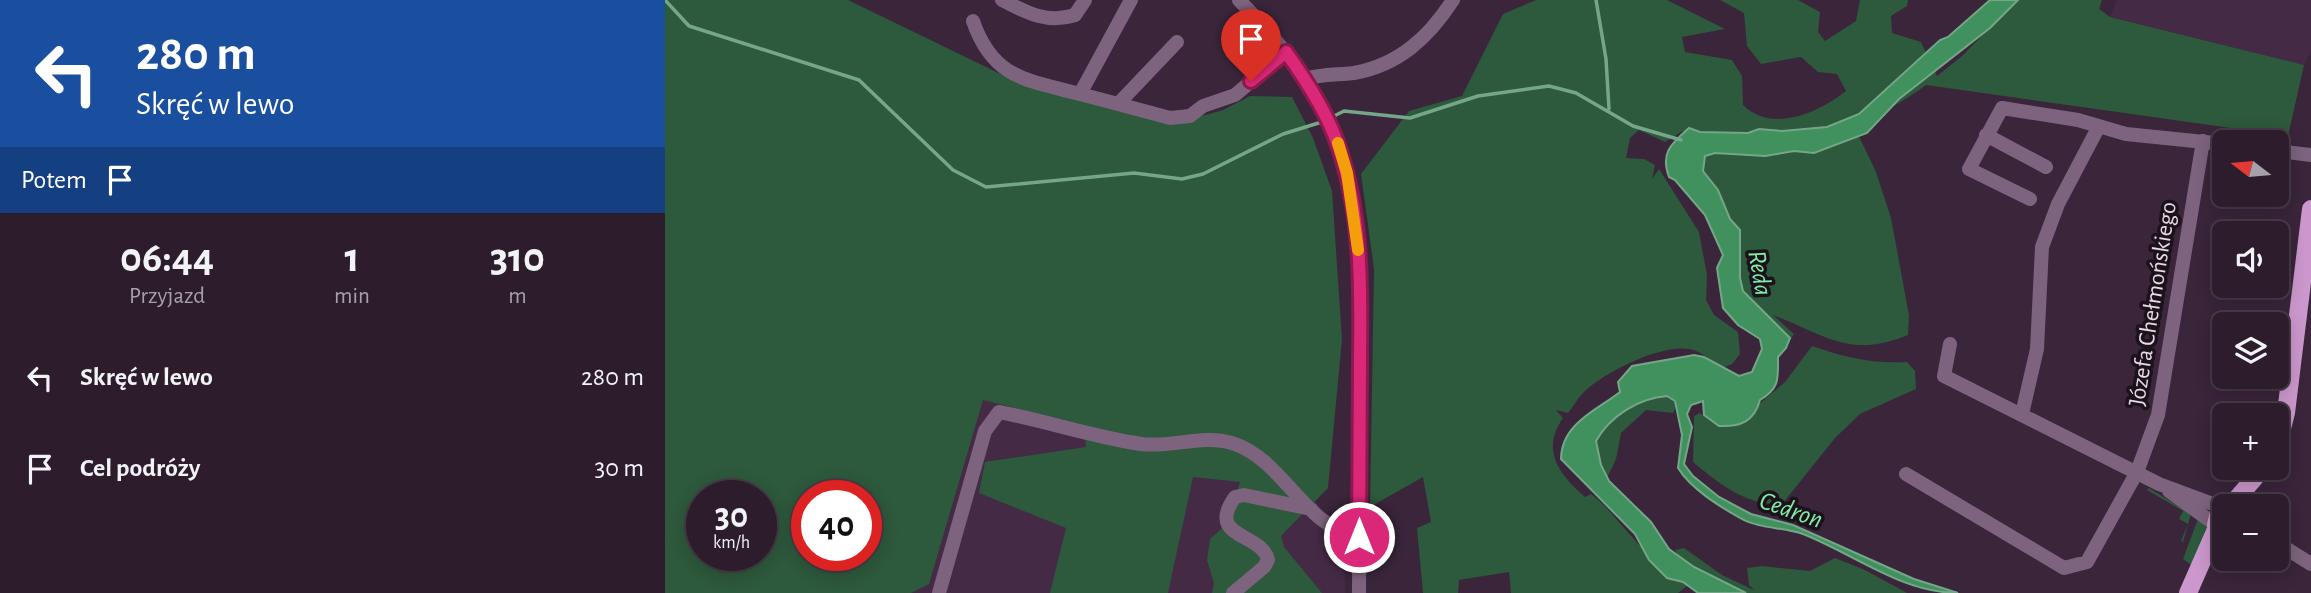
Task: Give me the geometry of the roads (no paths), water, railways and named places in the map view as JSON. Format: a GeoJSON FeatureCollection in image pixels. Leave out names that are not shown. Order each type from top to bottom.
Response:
{"type":"FeatureCollection","features":[{"type":"Feature","properties":{"kind":"main road"},"geometry":{"type":"LineString","coordinates":[[2287,403],[2311,209]]}},
{"type":"Feature","properties":{"kind":"main road"},"geometry":{"type":"LineString","coordinates":[[2243,494],[2255,480]]}},
{"type":"Feature","properties":{"kind":"main road"},"geometry":{"type":"LineString","coordinates":[[2190,592],[2212,544]]}},
{"type":"Feature","properties":{"kind":"main road"},"geometry":{"type":"LineString","coordinates":[[2190,592],[2212,566]]}},
{"type":"Feature","properties":{"kind":"street"},"geometry":{"type":"LineString","coordinates":[[1002,0],[1039,18],[1058,21],[1076,15],[1085,0]]}},
{"type":"Feature","properties":{"kind":"street"},"geometry":{"type":"LineString","coordinates":[[1080,94],[1131,0]]}},
{"type":"Feature","properties":{"kind":"street"},"geometry":{"type":"LineString","coordinates":[[1239,0],[1286,52],[1305,79],[1338,142],[1357,231],[1361,300],[1359,593]]}},
{"type":"Feature","properties":{"kind":"street"},"geometry":{"type":"LineString","coordinates":[[1305,79],[1374,67],[1410,50],[1435,28],[1453,0]]}},
{"type":"Feature","properties":{"kind":"street"},"geometry":{"type":"LineString","coordinates":[[973,21],[978,38],[995,64],[1022,80],[1170,118],[1190,116],[1203,106],[1235,95],[1286,52]]}},
{"type":"Feature","properties":{"kind":"street"},"geometry":{"type":"LineString","coordinates":[[1118,104],[1177,42]]}},
{"type":"Feature","properties":{"kind":"street"},"geometry":{"type":"LineString","coordinates":[[2030,199],[1969,169],[2002,108],[2078,120],[2126,134],[2212,142]]}},
{"type":"Feature","properties":{"kind":"street"},"geometry":{"type":"LineString","coordinates":[[2022,414],[2037,349],[2042,247],[2058,204],[2098,128]]}},
{"type":"Feature","properties":{"kind":"street"},"geometry":{"type":"LineString","coordinates":[[1986,135],[2046,167]]}},
{"type":"Feature","properties":{"kind":"street","name":"Józefa Chełmońskiego"},"geometry":{"type":"LineString","coordinates":[[1906,474],[2064,568],[2087,562],[2137,472],[2158,415],[2203,141]]}},
{"type":"Feature","properties":{"kind":"street"},"geometry":{"type":"LineString","coordinates":[[2289,152],[2311,155]]}},
{"type":"Feature","properties":{"kind":"street"},"geometry":{"type":"LineString","coordinates":[[1950,344],[1944,376],[2159,484],[2212,503]]}},
{"type":"Feature","properties":{"kind":"street"},"geometry":{"type":"LineString","coordinates":[[939,593],[985,431],[999,412],[1144,444],[1206,440],[1231,443],[1253,453],[1330,528],[1359,537]]}},
{"type":"Feature","properties":{"kind":"street"},"geometry":{"type":"LineString","coordinates":[[2159,484],[2212,524]]}},
{"type":"Feature","properties":{"kind":"street"},"geometry":{"type":"LineString","coordinates":[[1233,593],[1264,567],[1268,560],[1261,547],[1240,537],[1229,526],[1227,513],[1235,497],[1244,495],[1311,509]]}},
{"type":"Feature","properties":{"kind":"street"},"geometry":{"type":"LineString","coordinates":[[2289,552],[2311,564]]}},
{"type":"Feature","properties":{"kind":"waterway"},"geometry":{"type":"LineString","coordinates":[[665,0],[689,26],[859,80],[953,170],[986,187],[1134,173],[1182,179],[1203,174],[1283,134],[1325,121]]}},
{"type":"Feature","properties":{"kind":"waterway"},"geometry":{"type":"LineString","coordinates":[[1596,0],[1606,59],[1609,109]]}},
{"type":"Feature","properties":{"kind":"waterway"},"geometry":{"type":"LineString","coordinates":[[1332,117],[1344,111],[1410,118],[1478,96],[1549,86],[1576,93],[1633,126],[1681,140]]}},
{"type":"Feature","properties":{"kind":"water label","name":"Reda"},"geometry":{"type":"Point","coordinates":[1760,273]}},
{"type":"Feature","properties":{"kind":"water label","name":"Cedron"},"geometry":{"type":"Point","coordinates":[1791,510]}}]}
